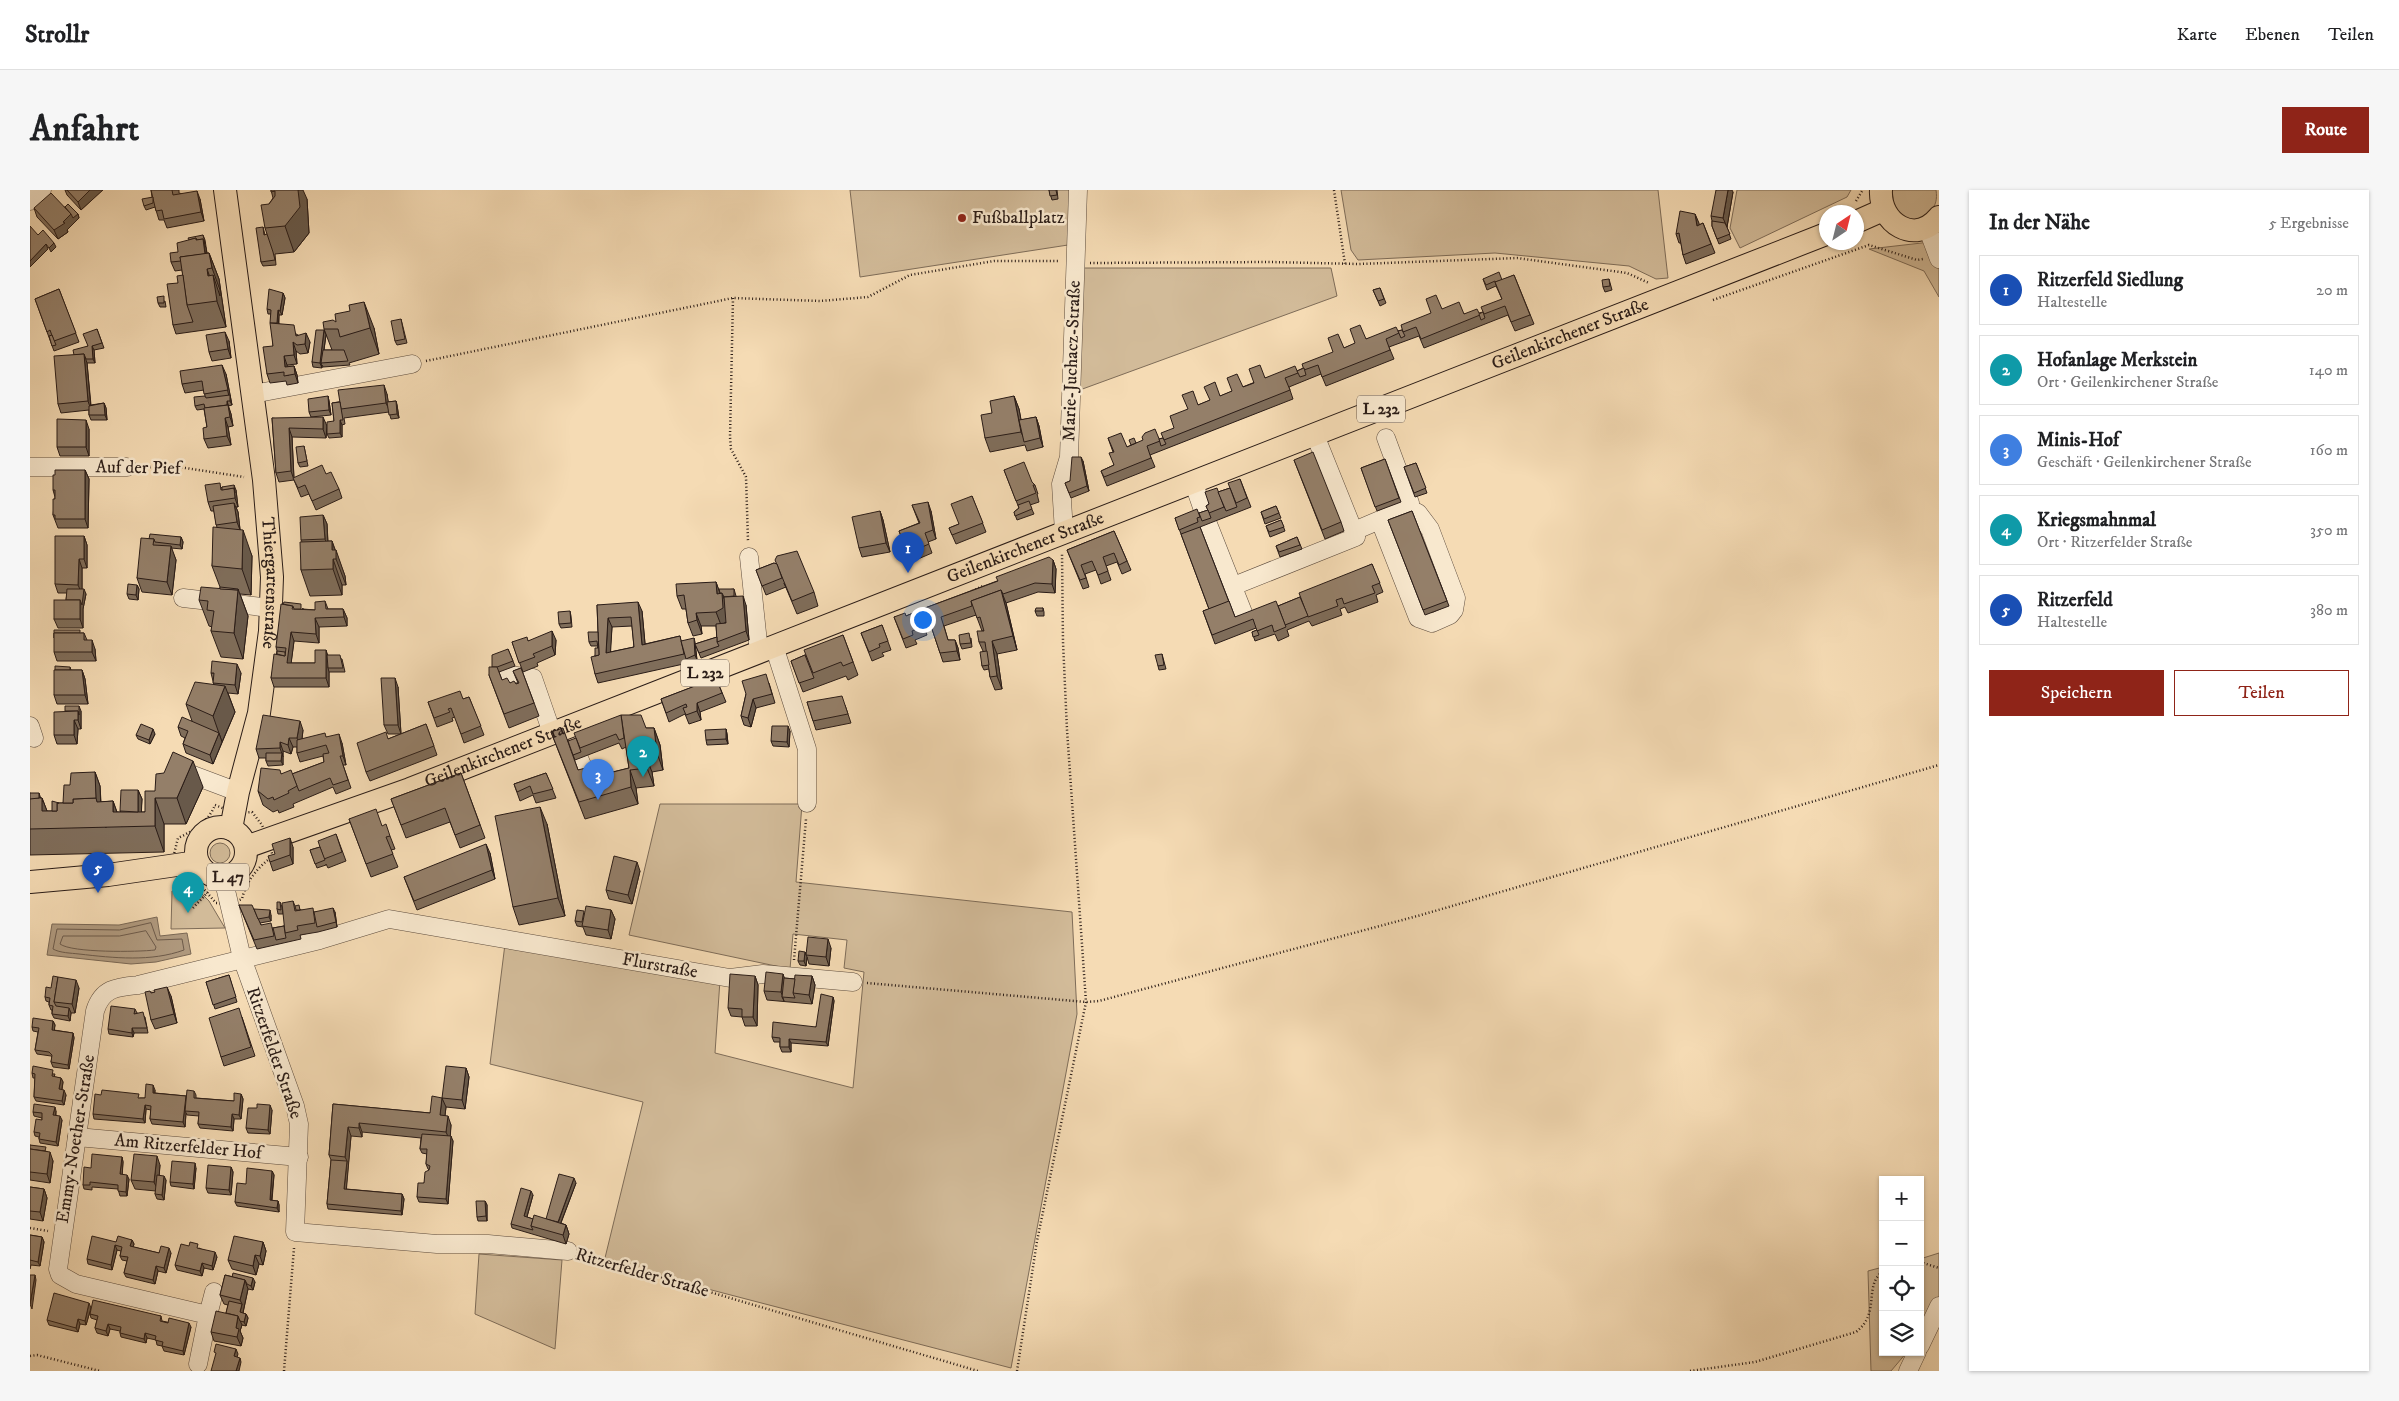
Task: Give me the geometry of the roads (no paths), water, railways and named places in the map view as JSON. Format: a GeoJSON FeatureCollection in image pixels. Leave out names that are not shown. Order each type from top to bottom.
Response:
{"type":"FeatureCollection","features":[{"type":"Feature","properties":{"kind":"main road","name":"Thiergartenstraße"},"geometry":{"type":"LineString","coordinates":[[225,190],[253,394],[270,537],[271,608],[267,655],[259,713],[235,811]]}},
{"type":"Feature","properties":{"kind":"main road"},"geometry":{"type":"LineString","coordinates":[[1864,209],[1882,200],[1889,219],[1902,227],[1917,230],[1933,222]]}},
{"type":"Feature","properties":{"kind":"main road","name":"Geilenkirchener Straße"},"geometry":{"type":"LineString","coordinates":[[246,847],[410,789],[572,747],[767,649],[1819,237]]}},
{"type":"Feature","properties":{"kind":"main road","name":"L 47"},"geometry":{"type":"LineString","coordinates":[[235,811],[241,836],[246,847],[246,856],[238,871],[215,885],[207,874],[187,864],[196,845],[206,831],[223,827],[235,811]]}},
{"type":"Feature","properties":{"kind":"main road"},"geometry":{"type":"LineString","coordinates":[[30,882],[108,875],[187,864]]}},
{"type":"Feature","properties":{"kind":"street"},"geometry":{"type":"LineString","coordinates":[[30,201],[42,190]]}},
{"type":"Feature","properties":{"kind":"street","name":"Marie-Juchacz-Straße"},"geometry":{"type":"LineString","coordinates":[[1064,532],[1061,484],[1068,457],[1078,190]]}},
{"type":"Feature","properties":{"kind":"street"},"geometry":{"type":"LineString","coordinates":[[1933,222],[1938,257]]}},
{"type":"Feature","properties":{"kind":"street"},"geometry":{"type":"LineString","coordinates":[[253,394],[412,364]]}},
{"type":"Feature","properties":{"kind":"street"},"geometry":{"type":"LineString","coordinates":[[1231,587],[1356,537],[1315,435]]}},
{"type":"Feature","properties":{"kind":"street"},"geometry":{"type":"LineString","coordinates":[[1354,531],[1408,508],[1410,503],[1386,438]]}},
{"type":"Feature","properties":{"kind":"street","name":"Auf der Pief"},"geometry":{"type":"LineString","coordinates":[[30,467],[126,467]]}},
{"type":"Feature","properties":{"kind":"street"},"geometry":{"type":"LineString","coordinates":[[1193,481],[1231,587],[1244,615]]}},
{"type":"Feature","properties":{"kind":"street"},"geometry":{"type":"LineString","coordinates":[[1380,521],[1418,618],[1432,623],[1442,619],[1454,610],[1456,598],[1430,529],[1418,513],[1408,508]]}},
{"type":"Feature","properties":{"kind":"street"},"geometry":{"type":"LineString","coordinates":[[749,557],[767,649],[807,749],[807,803]]}},
{"type":"Feature","properties":{"kind":"street"},"geometry":{"type":"LineString","coordinates":[[183,598],[271,608]]}},
{"type":"Feature","properties":{"kind":"street"},"geometry":{"type":"LineString","coordinates":[[508,675],[533,678],[572,747]]}},
{"type":"Feature","properties":{"kind":"street"},"geometry":{"type":"LineString","coordinates":[[176,769],[235,811]]}},
{"type":"Feature","properties":{"kind":"street","name":"Ritzerfelder Straße"},"geometry":{"type":"LineString","coordinates":[[215,885],[230,904],[242,958],[295,1106],[299,1124],[295,1232],[437,1244],[488,1244],[568,1251]]}},
{"type":"Feature","properties":{"kind":"street","name":"Flurstraße"},"geometry":{"type":"LineString","coordinates":[[242,958],[320,940],[376,922],[400,920],[730,978],[763,974],[853,982]]}},
{"type":"Feature","properties":{"kind":"street","name":"Emmy-Noether-Straße"},"geometry":{"type":"LineString","coordinates":[[208,1315],[76,1284],[60,1275],[58,1269],[61,1234],[95,1011],[101,997],[107,991],[118,987],[138,985],[242,958]]}},
{"type":"Feature","properties":{"kind":"street","name":"Am Ritzerfelder Hof"},"geometry":{"type":"LineString","coordinates":[[77,1137],[299,1157]]}},
{"type":"Feature","properties":{"kind":"street"},"geometry":{"type":"LineString","coordinates":[[198,1364],[214,1292]]}},
{"type":"Feature","properties":{"kind":"street"},"geometry":{"type":"LineString","coordinates":[[1924,1338],[1939,1306]]}},
{"type":"Feature","properties":{"kind":"street"},"geometry":{"type":"LineString","coordinates":[[1908,1371],[1915,1356]]}},
{"type":"Feature","properties":{"kind":"water"},"geometry":{"type":"Polygon","coordinates":[[[157,917],[160,936],[187,933],[191,954],[156,962],[131,964],[47,955],[52,924],[119,925],[157,917]]]}},
{"type":"Feature","properties":{"kind":"place","name":"Fußballplatz"},"geometry":{"type":"Point","coordinates":[962,218]}},
{"type":"Feature","properties":{"kind":"place","name":"Ritzerfeld Siedlung"},"geometry":{"type":"Point","coordinates":[908,573]}},
{"type":"Feature","properties":{"kind":"place","name":"Hofanlage Merkstein"},"geometry":{"type":"Point","coordinates":[643,777]}},
{"type":"Feature","properties":{"kind":"place","name":"Minis-Hof"},"geometry":{"type":"Point","coordinates":[598,800]}},
{"type":"Feature","properties":{"kind":"place","name":"Ritzerfeld"},"geometry":{"type":"Point","coordinates":[98,893]}},
{"type":"Feature","properties":{"kind":"place","name":"Kriegsmahnmal"},"geometry":{"type":"Point","coordinates":[188,913]}}]}
